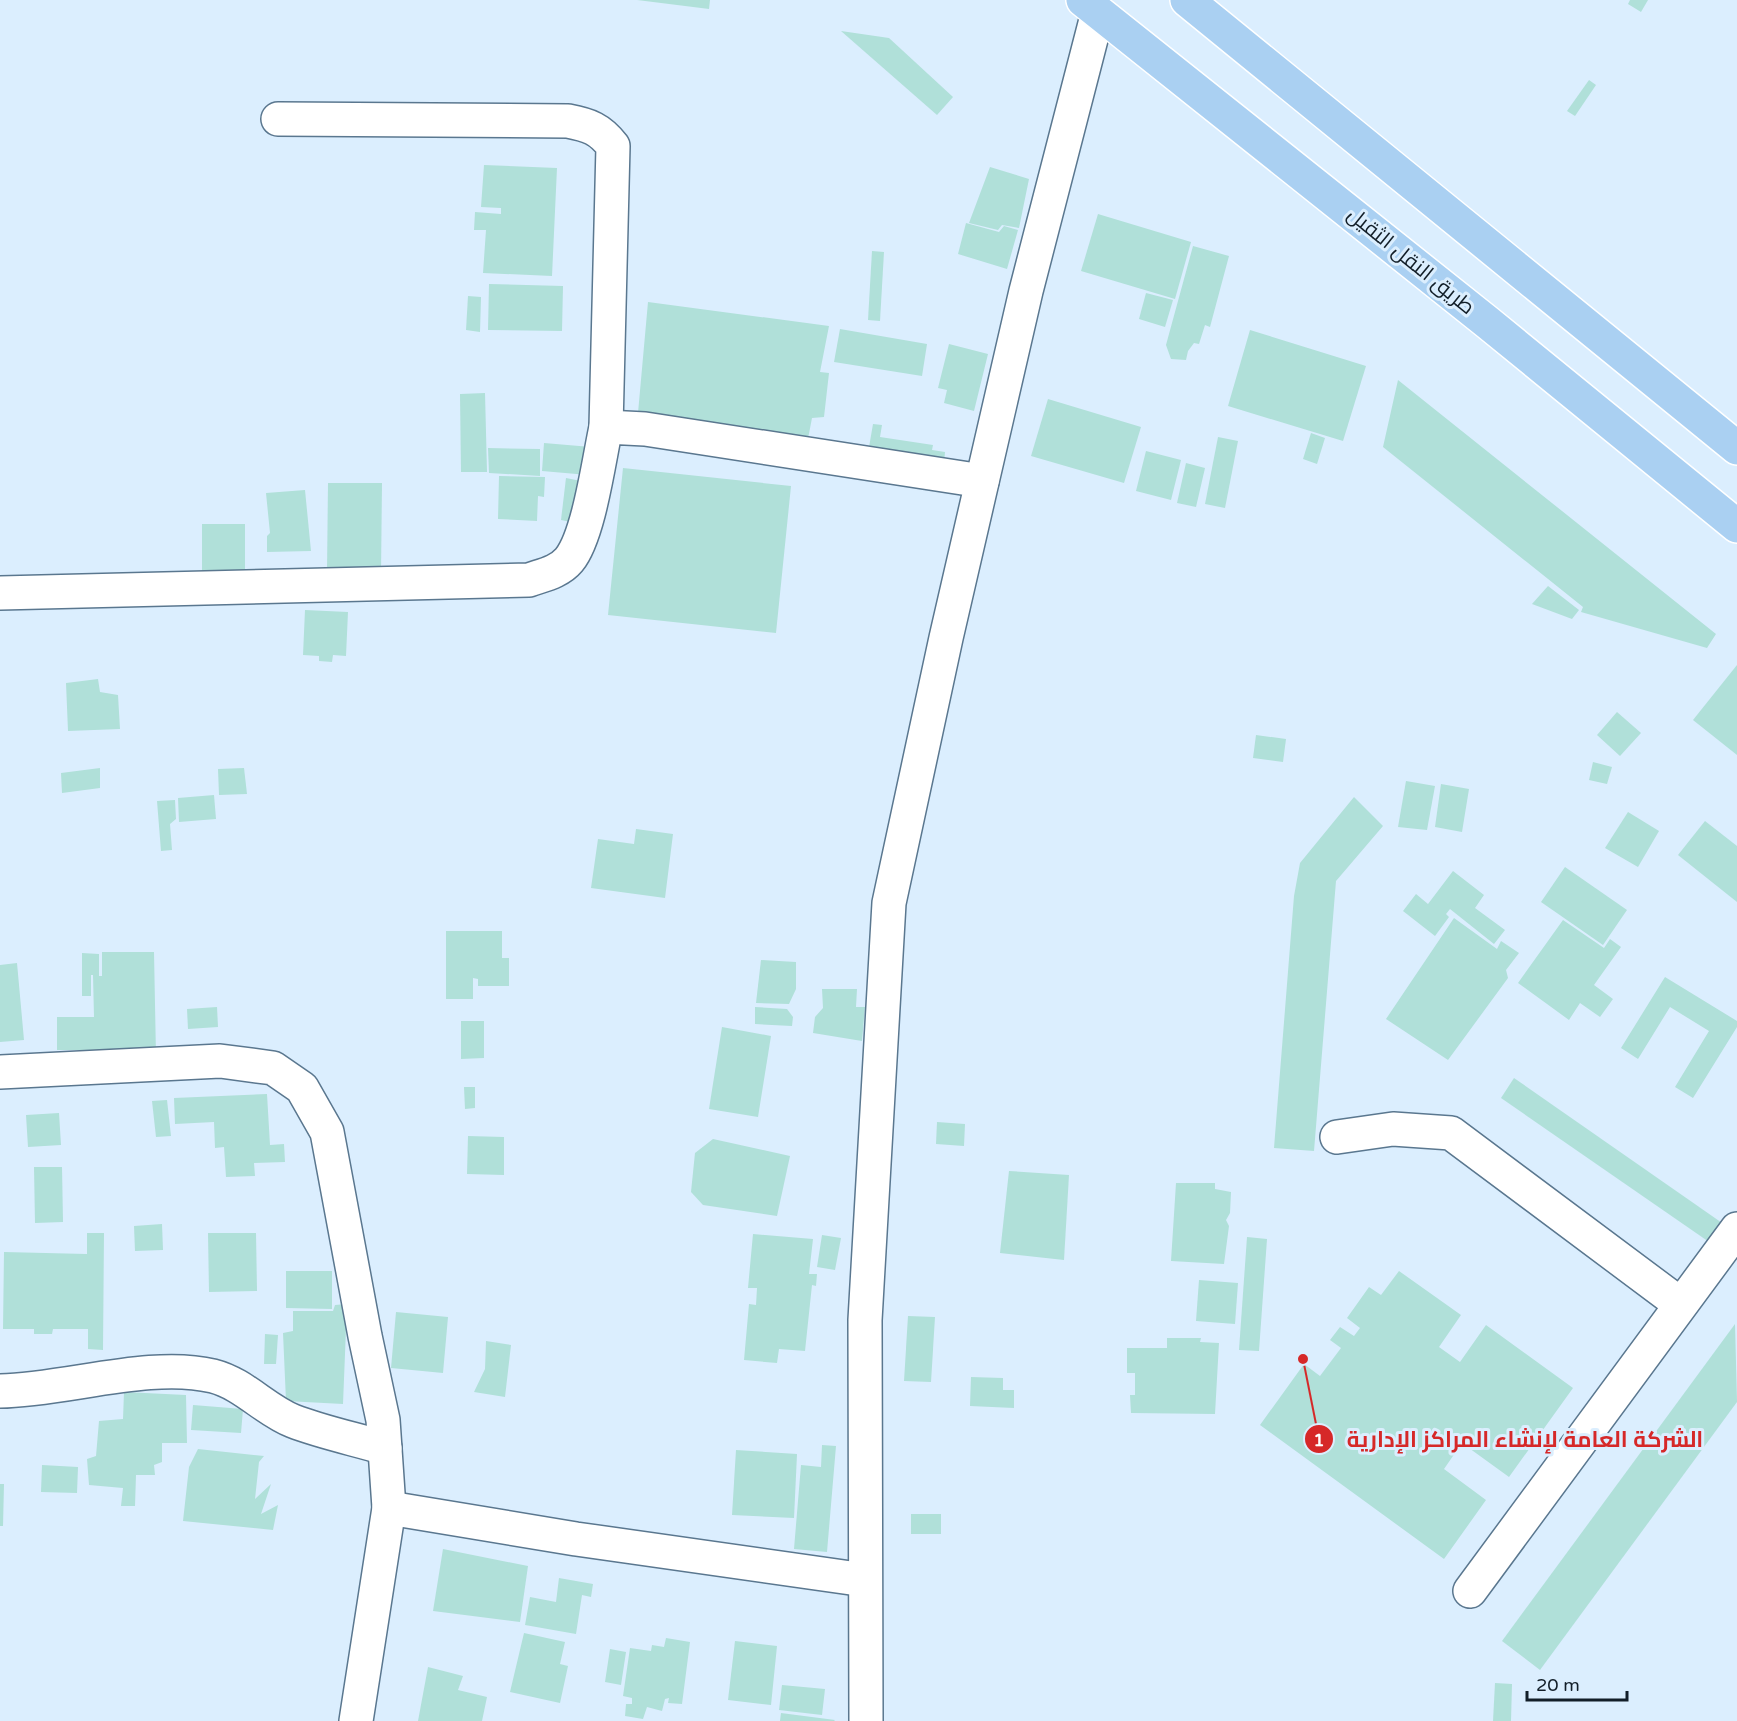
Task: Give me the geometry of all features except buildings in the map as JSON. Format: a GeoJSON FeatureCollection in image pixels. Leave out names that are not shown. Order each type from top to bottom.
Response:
{"type":"FeatureCollection","features":[{"type":"Feature","properties":{"kind":"highway"},"geometry":{"type":"LineString","coordinates":[[1187,0],[1737,448]]}},
{"type":"Feature","properties":{"kind":"highway","name":"طريق النقل الثقيل"},"geometry":{"type":"LineString","coordinates":[[1091,6],[1487,322],[1737,526]]}},
{"type":"Feature","properties":{"kind":"street"},"geometry":{"type":"LineString","coordinates":[[866,1721],[865,1320],[889,903],[982,481],[1091,6]]}},
{"type":"Feature","properties":{"kind":"street"},"geometry":{"type":"LineString","coordinates":[[0,593],[528,579],[558,570],[570,560],[581,540],[606,427],[613,146],[603,134],[591,126],[568,120],[278,119]]}},
{"type":"Feature","properties":{"kind":"street"},"geometry":{"type":"LineString","coordinates":[[606,427],[645,429],[982,481]]}},
{"type":"Feature","properties":{"kind":"street"},"geometry":{"type":"LineString","coordinates":[[0,1072],[220,1061],[273,1068],[302,1088],[327,1132],[365,1336],[384,1420],[389,1508],[356,1721]]}},
{"type":"Feature","properties":{"kind":"street"},"geometry":{"type":"LineString","coordinates":[[1337,1137],[1393,1129],[1450,1133],[1680,1304]]}},
{"type":"Feature","properties":{"kind":"street"},"geometry":{"type":"LineString","coordinates":[[1470,1591],[1680,1304],[1737,1230]]}},
{"type":"Feature","properties":{"kind":"street"},"geometry":{"type":"LineString","coordinates":[[0,1391],[33,1391],[164,1372],[214,1376],[251,1393],[292,1420],[385,1448]]}},
{"type":"Feature","properties":{"kind":"street"},"geometry":{"type":"LineString","coordinates":[[389,1508],[576,1539],[865,1580]]}},
{"type":"Feature","properties":{"kind":"place","name":"الشركة العامة لإنشاء المراكز الإدارية"},"geometry":{"type":"Point","coordinates":[1303,1359]}}]}
